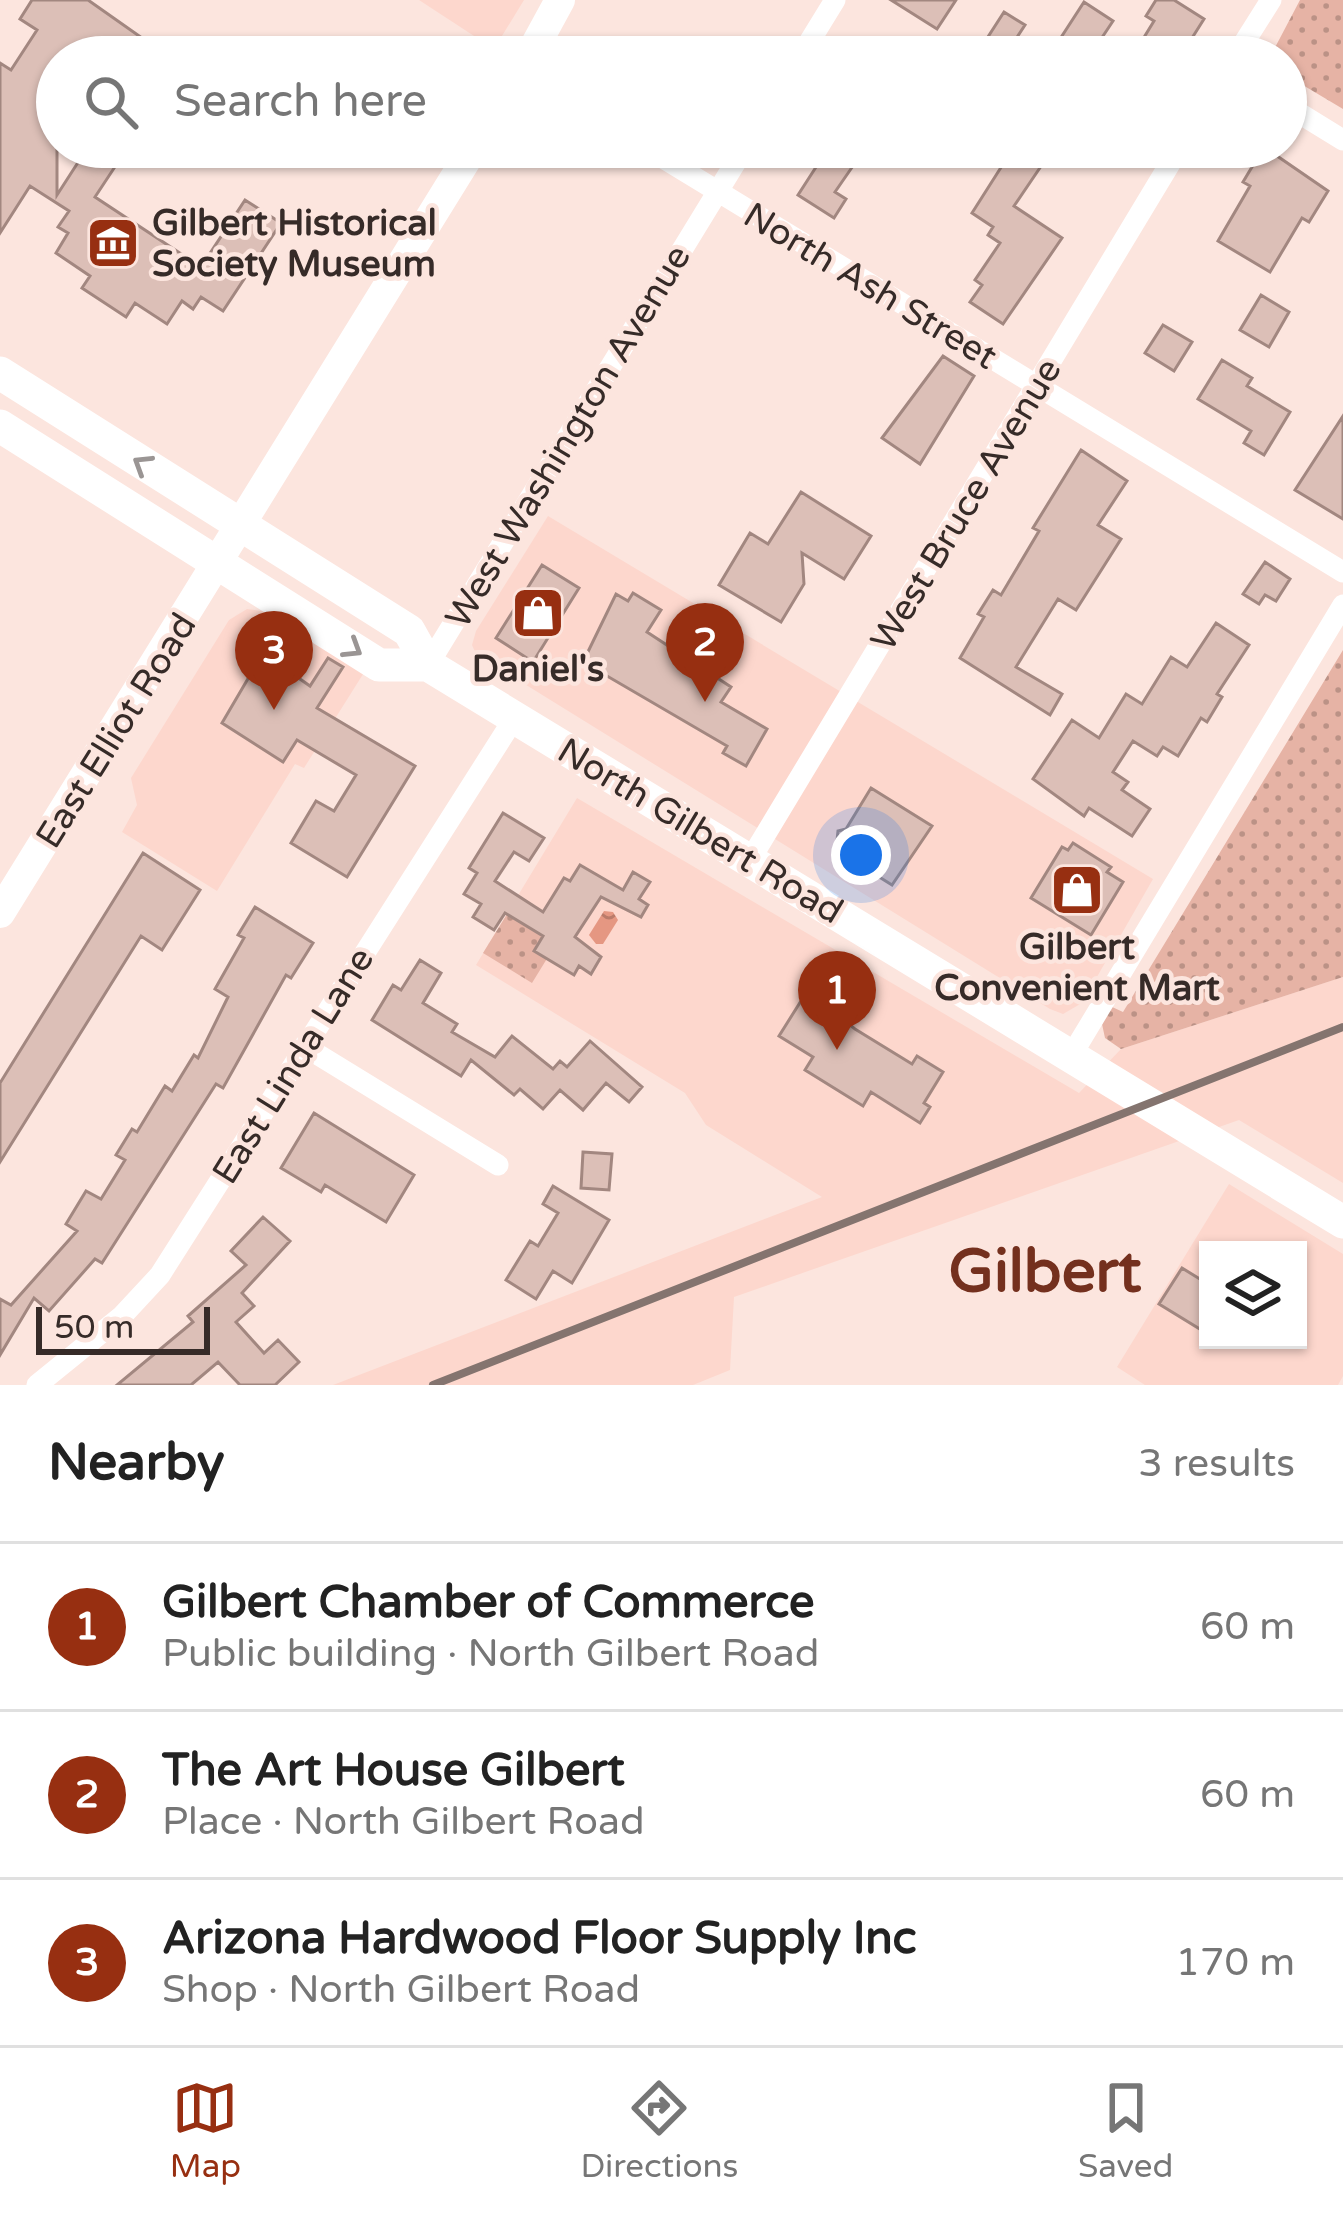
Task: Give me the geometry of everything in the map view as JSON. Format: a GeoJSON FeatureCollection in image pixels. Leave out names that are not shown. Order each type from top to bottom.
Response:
{"type":"FeatureCollection","features":[{"type":"Feature","properties":{"kind":"main road"},"geometry":{"type":"LineString","coordinates":[[542,36],[563,4]]}},
{"type":"Feature","properties":{"kind":"main road","name":"East Elliot Road"},"geometry":{"type":"LineString","coordinates":[[0,913],[461,168]]}},
{"type":"Feature","properties":{"kind":"main road"},"geometry":{"type":"LineString","coordinates":[[0,374],[229,546]]}},
{"type":"Feature","properties":{"kind":"main road"},"geometry":{"type":"LineString","coordinates":[[0,426],[229,546]]}},
{"type":"Feature","properties":{"kind":"main road","name":"North Gilbert Road"},"geometry":{"type":"LineString","coordinates":[[229,546],[379,665],[428,664]]}},
{"type":"Feature","properties":{"kind":"main road","name":"North Gilbert Road"},"geometry":{"type":"LineString","coordinates":[[229,546],[410,631],[428,664],[1343,1222]]}},
{"type":"Feature","properties":{"kind":"street"},"geometry":{"type":"LineString","coordinates":[[813,36],[835,0]]}},
{"type":"Feature","properties":{"kind":"street"},"geometry":{"type":"LineString","coordinates":[[1248,36],[1271,0]]}},
{"type":"Feature","properties":{"kind":"street"},"geometry":{"type":"LineString","coordinates":[[1307,118],[1343,140]]}},
{"type":"Feature","properties":{"kind":"street","name":"North Ash Street"},"geometry":{"type":"LineString","coordinates":[[680,168],[1343,572]]}},
{"type":"Feature","properties":{"kind":"street","name":"West Washington Avenue"},"geometry":{"type":"LineString","coordinates":[[428,664],[732,168]]}},
{"type":"Feature","properties":{"kind":"street","name":"West Bruce Avenue"},"geometry":{"type":"LineString","coordinates":[[750,860],[1167,168]]}},
{"type":"Feature","properties":{"kind":"street"},"geometry":{"type":"LineString","coordinates":[[1071,1056],[1343,605]]}},
{"type":"Feature","properties":{"kind":"street","name":"East Linda Lane"},"geometry":{"type":"LineString","coordinates":[[38,1385],[142,1298],[515,717]]}},
{"type":"Feature","properties":{"kind":"street"},"geometry":{"type":"LineString","coordinates":[[304,1046],[497,1165]]}},
{"type":"Feature","properties":{"kind":"shaded area"},"geometry":{"type":"Polygon","coordinates":[[[419,0],[524,0],[502,36],[474,36],[419,0]]]}},
{"type":"Feature","properties":{"kind":"shaded area"},"geometry":{"type":"Polygon","coordinates":[[[1300,0],[1343,0],[1343,109],[1307,88],[1307,36],[1281,36],[1300,0]]]}},
{"type":"Feature","properties":{"kind":"shaded area"},"geometry":{"type":"Polygon","coordinates":[[[548,516],[1153,879],[1082,1003],[1063,1014],[1050,1009],[476,654],[472,645],[476,631],[548,516]]]}},
{"type":"Feature","properties":{"kind":"shaded area"},"geometry":{"type":"Polygon","coordinates":[[[247,609],[270,612],[365,671],[304,768],[295,764],[217,891],[122,832],[137,805],[131,778],[229,620],[247,609]]]}},
{"type":"Feature","properties":{"kind":"shaded area"},"geometry":{"type":"Polygon","coordinates":[[[1343,650],[1343,977],[1121,1049],[1105,1038],[1102,1024],[1110,1006],[1123,1012],[1343,650]]]}},
{"type":"Feature","properties":{"kind":"shaded area"},"geometry":{"type":"Polygon","coordinates":[[[577,798],[1079,1093],[1121,1049],[1343,977],[1343,1183],[1239,1120],[734,1297],[730,1370],[693,1385],[333,1385],[822,1197],[706,1125],[685,1093],[476,965],[577,798]]]}},
{"type":"Feature","properties":{"kind":"shaded area"},"geometry":{"type":"Polygon","coordinates":[[[515,901],[564,931],[532,983],[483,953],[515,901]]]}},
{"type":"Feature","properties":{"kind":"shaded area"},"geometry":{"type":"Polygon","coordinates":[[[1229,1184],[1343,1254],[1343,1376],[1338,1385],[1145,1385],[1117,1367],[1229,1184]]]}},
{"type":"Feature","properties":{"kind":"water"},"geometry":{"type":"Polygon","coordinates":[[[604,911],[613,912],[618,920],[603,944],[596,944],[589,935],[604,911]]]}},
{"type":"Feature","properties":{"kind":"building","name":"Gilbert Historical Society Museum"},"geometry":{"type":"Polygon","coordinates":[[[32,0],[88,0],[139,36],[36,36],[36,168],[57,168],[57,195],[74,168],[114,168],[95,197],[201,267],[245,200],[281,223],[223,311],[201,297],[193,309],[182,301],[167,324],[135,303],[126,317],[82,288],[90,276],[56,253],[68,233],[58,227],[69,211],[30,186],[0,233],[0,63],[11,70],[37,30],[20,19],[32,0]]]}},
{"type":"Feature","properties":{"kind":"building"},"geometry":{"type":"Polygon","coordinates":[[[891,0],[956,0],[937,29],[891,0]]]}},
{"type":"Feature","properties":{"kind":"building"},"geometry":{"type":"Polygon","coordinates":[[[1156,0],[1174,0],[1204,19],[1193,36],[1145,36],[1154,21],[1146,16],[1156,0]]]}},
{"type":"Feature","properties":{"kind":"building"},"geometry":{"type":"Polygon","coordinates":[[[1084,2],[1113,21],[1103,36],[1062,36],[1084,2]]]}},
{"type":"Feature","properties":{"kind":"building"},"geometry":{"type":"Polygon","coordinates":[[[1004,12],[1025,25],[1018,36],[989,36],[1004,12]]]}},
{"type":"Feature","properties":{"kind":"building"},"geometry":{"type":"Polygon","coordinates":[[[815,168],[852,168],[835,192],[846,199],[834,218],[798,195],[815,168]]]}},
{"type":"Feature","properties":{"kind":"building"},"geometry":{"type":"Polygon","coordinates":[[[1001,168],[1040,168],[1014,206],[1062,238],[1003,324],[970,302],[982,285],[975,280],[1000,243],[988,235],[993,227],[972,213],[1001,168]]]}},
{"type":"Feature","properties":{"kind":"building"},"geometry":{"type":"Polygon","coordinates":[[[1251,168],[1295,168],[1328,191],[1309,222],[1302,218],[1270,272],[1218,241],[1250,186],[1243,182],[1251,168]]]}},
{"type":"Feature","properties":{"kind":"building"},"geometry":{"type":"Polygon","coordinates":[[[1261,295],[1289,312],[1269,347],[1240,330],[1261,295]]]}},
{"type":"Feature","properties":{"kind":"building"},"geometry":{"type":"Polygon","coordinates":[[[1163,325],[1192,342],[1174,371],[1145,353],[1163,325]]]}},
{"type":"Feature","properties":{"kind":"building"},"geometry":{"type":"Polygon","coordinates":[[[943,356],[974,376],[920,464],[882,438],[943,356]]]}},
{"type":"Feature","properties":{"kind":"building"},"geometry":{"type":"Polygon","coordinates":[[[1222,360],[1252,378],[1247,386],[1290,412],[1264,455],[1244,443],[1251,431],[1198,399],[1222,360]]]}},
{"type":"Feature","properties":{"kind":"building"},"geometry":{"type":"Polygon","coordinates":[[[1343,416],[1343,519],[1295,490],[1343,416]]]}},
{"type":"Feature","properties":{"kind":"building"},"geometry":{"type":"Polygon","coordinates":[[[1081,450],[1127,481],[1098,525],[1121,539],[1076,610],[1058,599],[1016,667],[1062,694],[1050,715],[960,658],[984,617],[978,614],[993,590],[1001,595],[1039,531],[1033,528],[1081,450]]]}},
{"type":"Feature","properties":{"kind":"building"},"geometry":{"type":"Polygon","coordinates":[[[801,492],[871,536],[844,579],[802,553],[804,584],[781,622],[719,585],[750,533],[768,544],[801,492]]]}},
{"type":"Feature","properties":{"kind":"building"},"geometry":{"type":"Polygon","coordinates":[[[1265,562],[1290,579],[1276,601],[1265,595],[1259,604],[1243,594],[1265,562]]]}},
{"type":"Feature","properties":{"kind":"building","name":"Daniel's"},"geometry":{"type":"Polygon","coordinates":[[[542,565],[579,588],[533,662],[496,638],[542,565]]]}},
{"type":"Feature","properties":{"kind":"building"},"geometry":{"type":"Polygon","coordinates":[[[633,593],[661,610],[647,632],[731,687],[721,702],[767,729],[746,766],[723,753],[727,746],[583,662],[616,594],[628,601],[633,593]]]}},
{"type":"Feature","properties":{"kind":"building"},"geometry":{"type":"Polygon","coordinates":[[[1216,623],[1249,645],[1217,694],[1222,697],[1207,722],[1201,718],[1178,756],[1163,747],[1157,756],[1133,741],[1113,772],[1128,782],[1122,790],[1150,809],[1132,836],[1089,808],[1084,816],[1033,779],[1072,720],[1099,738],[1126,694],[1142,704],[1171,657],[1187,667],[1216,623]]]}},
{"type":"Feature","properties":{"kind":"building"},"geometry":{"type":"Polygon","coordinates":[[[263,653],[310,686],[328,658],[343,667],[317,708],[415,766],[347,877],[291,843],[316,801],[334,811],[356,775],[297,740],[283,762],[222,723],[263,653]]]}},
{"type":"Feature","properties":{"kind":"building"},"geometry":{"type":"Polygon","coordinates":[[[871,788],[932,826],[892,885],[836,850],[838,831],[846,829],[871,788]]]}},
{"type":"Feature","properties":{"kind":"building"},"geometry":{"type":"Polygon","coordinates":[[[503,813],[544,838],[529,861],[514,852],[495,881],[543,912],[564,878],[570,881],[580,865],[623,890],[633,872],[650,882],[639,899],[648,905],[641,917],[601,897],[575,937],[601,957],[591,974],[579,966],[574,975],[534,951],[543,936],[505,913],[494,930],[473,917],[481,904],[464,894],[477,873],[469,868],[503,813]]]}},
{"type":"Feature","properties":{"kind":"building","name":"Gilbert Convenient Mart"},"geometry":{"type":"Polygon","coordinates":[[[1073,843],[1111,867],[1107,872],[1123,882],[1091,935],[1031,898],[1062,847],[1068,850],[1073,843]]]}},
{"type":"Feature","properties":{"kind":"building"},"geometry":{"type":"Polygon","coordinates":[[[143,853],[200,890],[162,950],[141,936],[0,1162],[0,1083],[143,853]]]}},
{"type":"Feature","properties":{"kind":"building"},"geometry":{"type":"Polygon","coordinates":[[[255,907],[313,943],[291,978],[286,975],[223,1088],[216,1084],[102,1263],[95,1259],[49,1311],[34,1298],[0,1355],[0,1299],[11,1305],[77,1231],[66,1224],[86,1191],[101,1199],[125,1160],[116,1155],[132,1129],[137,1132],[165,1086],[172,1091],[194,1055],[198,1058],[228,997],[215,989],[244,938],[238,935],[255,907]]]}},
{"type":"Feature","properties":{"kind":"building"},"geometry":{"type":"Polygon","coordinates":[[[420,960],[441,973],[423,1003],[457,1024],[452,1032],[495,1057],[512,1036],[553,1069],[560,1061],[567,1067],[590,1041],[642,1087],[629,1102],[606,1083],[583,1110],[560,1090],[543,1109],[520,1089],[514,1095],[471,1060],[461,1076],[372,1020],[393,985],[401,990],[420,960]]]}},
{"type":"Feature","properties":{"kind":"building"},"geometry":{"type":"Polygon","coordinates":[[[811,985],[838,1002],[832,1011],[855,1029],[912,1064],[917,1056],[943,1072],[924,1103],[930,1107],[920,1123],[871,1092],[863,1106],[805,1070],[813,1057],[779,1036],[811,985]]]}},
{"type":"Feature","properties":{"kind":"building"},"geometry":{"type":"Polygon","coordinates":[[[314,1113],[414,1175],[386,1222],[325,1185],[321,1192],[281,1168],[314,1113]]]}},
{"type":"Feature","properties":{"kind":"building"},"geometry":{"type":"Polygon","coordinates":[[[583,1152],[612,1154],[609,1190],[581,1188],[583,1152]]]}},
{"type":"Feature","properties":{"kind":"building"},"geometry":{"type":"Polygon","coordinates":[[[553,1186],[609,1220],[572,1283],[553,1271],[536,1299],[506,1280],[530,1241],[538,1246],[558,1213],[543,1204],[553,1186]]]}},
{"type":"Feature","properties":{"kind":"building"},"geometry":{"type":"Polygon","coordinates":[[[263,1217],[290,1241],[242,1293],[254,1306],[236,1322],[264,1353],[278,1340],[299,1362],[275,1385],[240,1385],[218,1362],[191,1385],[117,1385],[193,1322],[188,1316],[246,1265],[231,1251],[263,1217]]]}},
{"type":"Feature","properties":{"kind":"building"},"geometry":{"type":"Polygon","coordinates":[[[1182,1268],[1199,1278],[1199,1328],[1159,1304],[1182,1268]]]}},
{"type":"Feature","properties":{"kind":"railway"},"geometry":{"type":"LineString","coordinates":[[433,1385],[1343,1027]]}},
{"type":"Feature","properties":{"kind":"place","name":"Gilbert Historical Society Museum"},"geometry":{"type":"Point","coordinates":[113,243]}},
{"type":"Feature","properties":{"kind":"place","name":"Daniel's"},"geometry":{"type":"Point","coordinates":[538,613]}},
{"type":"Feature","properties":{"kind":"place","name":"The Art House Gilbert"},"geometry":{"type":"Point","coordinates":[705,702]}},
{"type":"Feature","properties":{"kind":"place","name":"Arizona Hardwood Floor Supply Inc"},"geometry":{"type":"Point","coordinates":[274,710]}},
{"type":"Feature","properties":{"kind":"place","name":"Gilbert Convenient Mart"},"geometry":{"type":"Point","coordinates":[1077,890]}},
{"type":"Feature","properties":{"kind":"place","name":"Gilbert Chamber of Commerce"},"geometry":{"type":"Point","coordinates":[837,1050]}},
{"type":"Feature","properties":{"kind":"district","name":"Gilbert"},"geometry":{"type":"Point","coordinates":[1045,1270]}}]}
